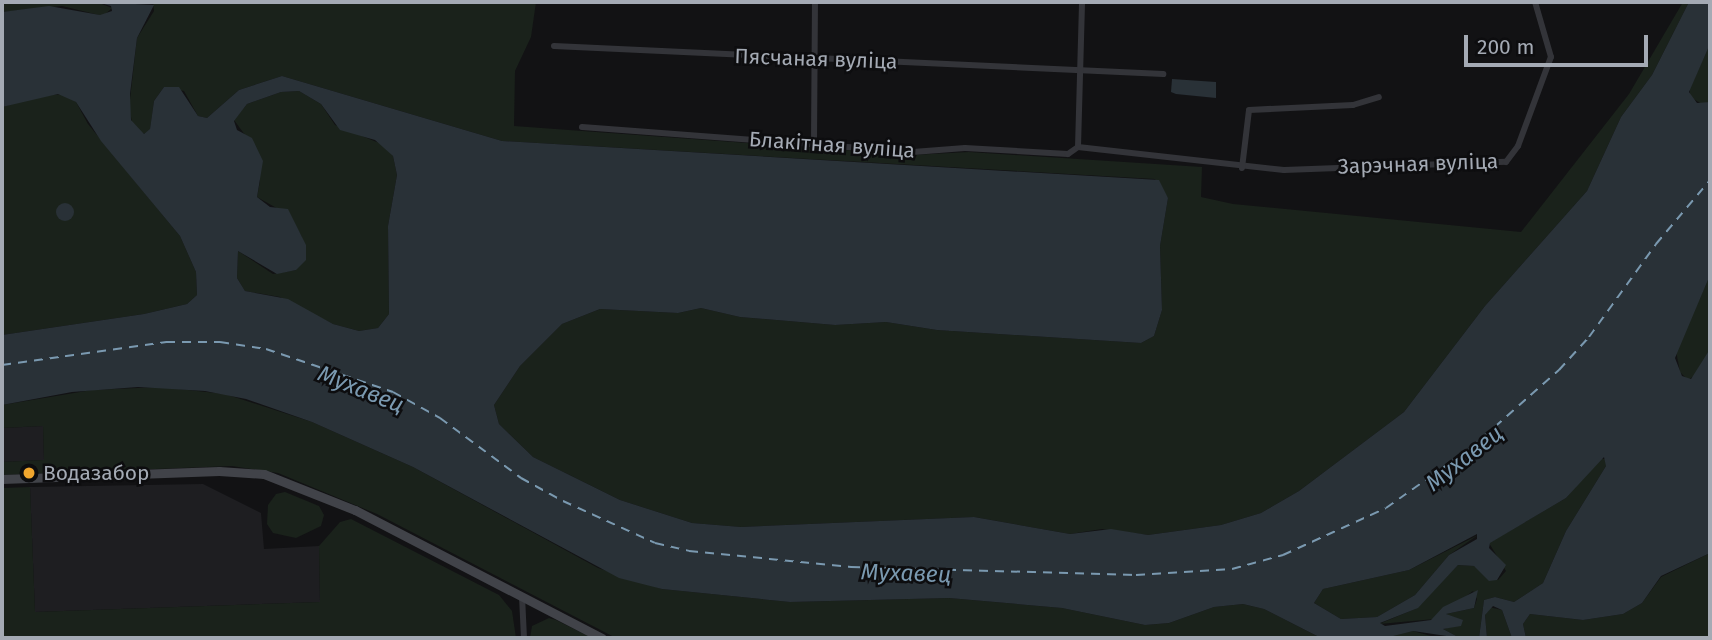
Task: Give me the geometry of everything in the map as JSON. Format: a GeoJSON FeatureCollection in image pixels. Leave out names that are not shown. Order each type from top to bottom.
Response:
{"type":"FeatureCollection","features":[{"type":"Feature","properties":{"kind":"street"},"geometry":{"type":"LineString","coordinates":[[814,142],[815,2]]}},
{"type":"Feature","properties":{"kind":"street"},"geometry":{"type":"LineString","coordinates":[[1078,147],[1077,67],[1082,2]]}},
{"type":"Feature","properties":{"kind":"street","name":"Зарэчная вуліца"},"geometry":{"type":"LineString","coordinates":[[1242,168],[1506,162],[1518,146],[1551,57],[1535,2]]}},
{"type":"Feature","properties":{"kind":"street","name":"Пясчаная вуліца"},"geometry":{"type":"LineString","coordinates":[[554,46],[814,60],[1077,67],[1163,74]]}},
{"type":"Feature","properties":{"kind":"street"},"geometry":{"type":"LineString","coordinates":[[1242,168],[1249,110],[1353,105],[1379,97]]}},
{"type":"Feature","properties":{"kind":"street","name":"Блакітная вуліца"},"geometry":{"type":"LineString","coordinates":[[582,127],[814,142],[913,152],[965,148],[1068,154],[1078,147],[1242,168]]}},
{"type":"Feature","properties":{"kind":"street"},"geometry":{"type":"LineString","coordinates":[[2,479],[219,471],[264,474],[355,510],[602,638]]}},
{"type":"Feature","properties":{"kind":"street"},"geometry":{"type":"LineString","coordinates":[[522,596],[524,638]]}},
{"type":"Feature","properties":{"kind":"shaded area"},"geometry":{"type":"Polygon","coordinates":[[[2,2],[97,2],[112,8],[103,16],[62,6],[2,12],[2,2]]]}},
{"type":"Feature","properties":{"kind":"shaded area"},"geometry":{"type":"Polygon","coordinates":[[[153,2],[536,2],[531,37],[515,71],[514,126],[913,155],[969,152],[1202,167],[1201,197],[1233,204],[1521,232],[1629,94],[1683,2],[1689,2],[1652,75],[1621,117],[1587,191],[1485,306],[1404,412],[1299,491],[1261,513],[1221,525],[1148,535],[1102,529],[1070,534],[974,517],[741,527],[692,523],[620,500],[533,457],[499,424],[494,405],[520,366],[562,324],[600,309],[678,313],[701,308],[740,317],[835,325],[886,322],[937,330],[1141,343],[1154,336],[1162,310],[1160,246],[1168,198],[1155,179],[502,141],[282,76],[239,90],[207,118],[198,116],[184,91],[164,87],[154,101],[150,130],[144,134],[133,126],[129,108],[137,38],[154,11],[153,2]]]}},
{"type":"Feature","properties":{"kind":"shaded area"},"geometry":{"type":"Polygon","coordinates":[[[1710,44],[1710,102],[1702,104],[1690,97],[1690,88],[1710,44]]]}},
{"type":"Feature","properties":{"kind":"shaded area"},"geometry":{"type":"Polygon","coordinates":[[[299,91],[321,104],[335,125],[384,145],[393,156],[397,175],[388,226],[389,314],[378,328],[359,331],[333,324],[280,297],[245,291],[237,278],[238,251],[273,274],[296,270],[302,237],[289,215],[257,197],[260,181],[256,150],[234,120],[247,104],[281,92],[299,91]]]}},
{"type":"Feature","properties":{"kind":"shaded area"},"geometry":{"type":"Polygon","coordinates":[[[65,94],[76,102],[88,124],[180,236],[196,272],[197,295],[187,304],[144,314],[2,335],[2,107],[39,96],[65,94]]]}},
{"type":"Feature","properties":{"kind":"shaded area"},"geometry":{"type":"Polygon","coordinates":[[[1710,275],[1710,349],[1697,374],[1688,380],[1680,372],[1676,351],[1710,275]]]}},
{"type":"Feature","properties":{"kind":"shaded area"},"geometry":{"type":"Polygon","coordinates":[[[160,387],[225,394],[312,422],[413,467],[598,568],[662,589],[790,602],[949,598],[1062,608],[1145,625],[1169,623],[1214,607],[1243,604],[1264,609],[1321,638],[616,638],[377,514],[278,473],[232,466],[2,475],[2,462],[44,460],[43,426],[2,428],[2,405],[92,390],[160,387]]]}},
{"type":"Feature","properties":{"kind":"shaded area"},"geometry":{"type":"Polygon","coordinates":[[[43,426],[44,460],[2,462],[2,428],[43,426]]]}},
{"type":"Feature","properties":{"kind":"shaded area"},"geometry":{"type":"Polygon","coordinates":[[[1599,459],[1607,459],[1606,466],[1566,531],[1543,583],[1514,602],[1495,597],[1484,600],[1479,638],[1460,638],[1443,629],[1461,625],[1446,614],[1474,608],[1477,599],[1473,591],[1435,619],[1379,624],[1415,609],[1458,565],[1474,566],[1498,580],[1506,571],[1489,543],[1566,498],[1599,459]]]}},
{"type":"Feature","properties":{"kind":"shaded area"},"geometry":{"type":"Polygon","coordinates":[[[203,484],[261,513],[264,549],[319,546],[320,602],[35,612],[30,487],[203,484]]]}},
{"type":"Feature","properties":{"kind":"shaded area"},"geometry":{"type":"Polygon","coordinates":[[[30,487],[35,612],[320,602],[319,546],[340,522],[351,519],[499,595],[512,611],[516,638],[2,638],[2,488],[30,487]]]}},
{"type":"Feature","properties":{"kind":"shaded area"},"geometry":{"type":"Polygon","coordinates":[[[285,492],[319,506],[324,515],[321,526],[296,538],[273,533],[267,524],[268,505],[276,494],[285,492]]]}},
{"type":"Feature","properties":{"kind":"shaded area"},"geometry":{"type":"Polygon","coordinates":[[[1478,535],[1449,555],[1415,595],[1377,617],[1341,619],[1314,603],[1323,589],[1409,570],[1478,535]]]}},
{"type":"Feature","properties":{"kind":"shaded area"},"geometry":{"type":"Polygon","coordinates":[[[1710,553],[1710,638],[1526,638],[1523,624],[1530,614],[1583,620],[1623,614],[1642,603],[1661,577],[1710,553]]]}},
{"type":"Feature","properties":{"kind":"shaded area"},"geometry":{"type":"Polygon","coordinates":[[[1489,607],[1502,610],[1512,638],[1487,638],[1485,615],[1489,607]]]}},
{"type":"Feature","properties":{"kind":"shaded area"},"geometry":{"type":"Polygon","coordinates":[[[549,618],[592,638],[530,638],[532,626],[549,618]]]}},
{"type":"Feature","properties":{"kind":"shaded area"},"geometry":{"type":"Polygon","coordinates":[[[1413,631],[1438,638],[1385,638],[1391,634],[1413,631]]]}},
{"type":"Feature","properties":{"kind":"water","name":"Мухавец"},"geometry":{"type":"Polygon","coordinates":[[[97,2],[154,5],[137,38],[130,94],[131,120],[144,134],[150,129],[154,101],[164,87],[179,87],[198,116],[207,118],[239,90],[282,76],[502,141],[1159,180],[1168,198],[1160,246],[1162,310],[1154,336],[1141,343],[937,330],[886,322],[835,325],[740,317],[701,308],[678,313],[600,309],[562,324],[520,366],[494,405],[499,424],[533,457],[620,500],[692,523],[741,527],[974,517],[1070,534],[1111,529],[1148,535],[1221,525],[1261,513],[1299,491],[1404,412],[1485,306],[1587,191],[1621,117],[1652,75],[1689,2],[1710,2],[1710,44],[1689,92],[1697,103],[1710,102],[1710,275],[1675,358],[1682,376],[1691,379],[1710,349],[1710,553],[1661,576],[1642,603],[1623,614],[1583,620],[1530,614],[1523,624],[1526,638],[1512,638],[1502,610],[1493,606],[1485,615],[1487,638],[1479,638],[1484,600],[1495,597],[1514,602],[1543,583],[1566,531],[1606,466],[1604,457],[1566,498],[1490,543],[1489,548],[1506,565],[1497,580],[1489,581],[1474,566],[1458,565],[1418,608],[1380,623],[1385,626],[1431,620],[1443,607],[1478,590],[1474,608],[1446,614],[1463,620],[1461,626],[1443,629],[1460,638],[1413,631],[1385,638],[1321,638],[1264,609],[1243,604],[1214,607],[1169,623],[1145,625],[1062,608],[949,598],[790,602],[662,589],[619,578],[413,467],[312,422],[246,399],[205,391],[138,387],[72,392],[2,405],[2,335],[144,314],[187,304],[197,295],[196,272],[180,236],[101,141],[76,102],[58,94],[2,107],[2,12],[49,6],[100,15],[112,11],[111,6],[97,2]],[[299,91],[281,92],[247,104],[234,121],[237,130],[252,138],[263,161],[257,197],[270,207],[288,209],[306,245],[306,260],[296,270],[277,274],[238,251],[237,278],[245,291],[288,299],[333,324],[359,331],[378,328],[389,314],[388,226],[397,175],[393,156],[375,140],[340,130],[321,104],[299,91]],[[1477,534],[1409,570],[1323,589],[1314,603],[1341,619],[1377,617],[1415,595],[1449,555],[1477,539],[1477,534]]]}},
{"type":"Feature","properties":{"kind":"water"},"geometry":{"type":"Polygon","coordinates":[[[1172,79],[1216,82],[1216,98],[1171,92],[1172,79]]]}},
{"type":"Feature","properties":{"kind":"water"},"geometry":{"type":"Polygon","coordinates":[[[65,203],[73,208],[74,212],[69,220],[65,221],[57,216],[56,212],[61,204],[65,203]]]}},
{"type":"Feature","properties":{"kind":"ferry route"},"geometry":{"type":"LineString","coordinates":[[2,365],[166,342],[220,342],[266,349],[393,392],[440,418],[521,478],[563,501],[655,543],[689,551],[851,567],[1136,575],[1232,569],[1283,555],[1386,508],[1471,448],[1559,370],[1589,337],[1656,244],[1710,180]]}},
{"type":"Feature","properties":{"kind":"place","name":"Водазабор"},"geometry":{"type":"Point","coordinates":[29,473]}}]}
